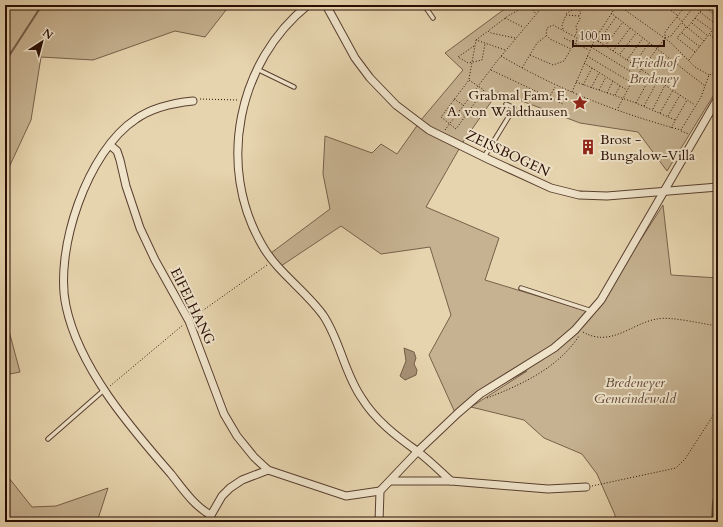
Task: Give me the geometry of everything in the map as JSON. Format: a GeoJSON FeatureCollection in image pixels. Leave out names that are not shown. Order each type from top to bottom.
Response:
{"type":"FeatureCollection","features":[{"type":"Feature","properties":{"kind":"street"},"geometry":{"type":"LineString","coordinates":[[308,5],[295,15],[270,44],[256,69],[244,100],[238,132],[238,154],[244,201],[253,229],[273,261],[323,316],[333,333],[351,379],[366,405],[401,441],[418,452],[451,481]]}},
{"type":"Feature","properties":{"kind":"street","name":"ZEISSBOGEN"},"geometry":{"type":"LineString","coordinates":[[326,5],[355,58],[370,78],[396,104],[412,118],[441,136],[484,158],[551,188],[570,194],[607,196],[718,187]]}},
{"type":"Feature","properties":{"kind":"street"},"geometry":{"type":"LineString","coordinates":[[207,522],[230,488],[242,480],[268,470],[346,496],[380,491],[418,452],[480,394],[539,359],[559,344],[601,300],[718,98]]}},
{"type":"Feature","properties":{"kind":"street"},"geometry":{"type":"LineString","coordinates":[[193,101],[164,106],[144,114],[126,126],[110,145],[95,167],[77,208],[65,251],[62,277],[66,306],[75,336],[85,357],[105,390],[154,454],[199,506],[211,515]]}},
{"type":"Feature","properties":{"kind":"street","name":"EIFELHANG"},"geometry":{"type":"LineString","coordinates":[[110,145],[116,151],[120,160],[140,228],[155,260],[189,321],[224,414],[237,436],[254,457],[268,470]]}},
{"type":"Feature","properties":{"kind":"street"},"geometry":{"type":"LineString","coordinates":[[391,481],[451,481],[548,489],[586,487]]}},
{"type":"Feature","properties":{"kind":"street"},"geometry":{"type":"LineString","coordinates":[[379,522],[380,491]]}},
{"type":"Feature","properties":{"kind":"lane"},"geometry":{"type":"LineString","coordinates":[[424,5],[433,18]]}},
{"type":"Feature","properties":{"kind":"lane"},"geometry":{"type":"LineString","coordinates":[[256,69],[294,87]]}},
{"type":"Feature","properties":{"kind":"lane"},"geometry":{"type":"LineString","coordinates":[[484,158],[514,108],[506,104]]}},
{"type":"Feature","properties":{"kind":"lane"},"geometry":{"type":"LineString","coordinates":[[521,288],[592,311]]}},
{"type":"Feature","properties":{"kind":"lane"},"geometry":{"type":"LineString","coordinates":[[48,439],[105,390]]}},
{"type":"Feature","properties":{"kind":"path"},"geometry":{"type":"LineString","coordinates":[[469,80],[484,90],[456,129],[441,117],[469,80],[476,40],[505,18],[528,5],[536,14]]}},
{"type":"Feature","properties":{"kind":"path"},"geometry":{"type":"LineString","coordinates":[[441,136],[501,56],[544,5]]}},
{"type":"Feature","properties":{"kind":"path"},"geometry":{"type":"LineString","coordinates":[[564,30],[562,25],[566,15],[572,10],[573,5],[581,12],[580,19],[576,26],[576,44]]}},
{"type":"Feature","properties":{"kind":"path"},"geometry":{"type":"LineString","coordinates":[[572,93],[594,39],[611,12],[618,5],[665,38],[688,60],[709,75]]}},
{"type":"Feature","properties":{"kind":"path"},"geometry":{"type":"LineString","coordinates":[[664,5],[704,41]]}},
{"type":"Feature","properties":{"kind":"path"},"geometry":{"type":"LineString","coordinates":[[665,38],[665,32],[686,5]]}},
{"type":"Feature","properties":{"kind":"path"},"geometry":{"type":"LineString","coordinates":[[617,109],[641,69],[665,38],[671,36],[695,5]]}},
{"type":"Feature","properties":{"kind":"path"},"geometry":{"type":"LineString","coordinates":[[702,5],[718,17]]}},
{"type":"Feature","properties":{"kind":"path"},"geometry":{"type":"LineString","coordinates":[[695,52],[678,39],[704,7]]}},
{"type":"Feature","properties":{"kind":"path"},"geometry":{"type":"LineString","coordinates":[[611,12],[705,86]]}},
{"type":"Feature","properties":{"kind":"path"},"geometry":{"type":"LineString","coordinates":[[688,60],[718,24],[700,12]]}},
{"type":"Feature","properties":{"kind":"path"},"geometry":{"type":"LineString","coordinates":[[566,15],[580,16]]}},
{"type":"Feature","properties":{"kind":"path"},"geometry":{"type":"LineString","coordinates":[[598,42],[617,17]]}},
{"type":"Feature","properties":{"kind":"path"},"geometry":{"type":"LineString","coordinates":[[505,18],[524,27]]}},
{"type":"Feature","properties":{"kind":"path"},"geometry":{"type":"LineString","coordinates":[[695,18],[712,30]]}},
{"type":"Feature","properties":{"kind":"path"},"geometry":{"type":"LineString","coordinates":[[605,46],[623,22]]}},
{"type":"Feature","properties":{"kind":"path"},"geometry":{"type":"LineString","coordinates":[[692,22],[718,41]]}},
{"type":"Feature","properties":{"kind":"path"},"geometry":{"type":"LineString","coordinates":[[546,36],[546,30],[550,25],[575,36]]}},
{"type":"Feature","properties":{"kind":"path"},"geometry":{"type":"LineString","coordinates":[[613,51],[630,27]]}},
{"type":"Feature","properties":{"kind":"path"},"geometry":{"type":"LineString","coordinates":[[488,31],[491,33],[516,38]]}},
{"type":"Feature","properties":{"kind":"path"},"geometry":{"type":"LineString","coordinates":[[620,55],[636,32]]}},
{"type":"Feature","properties":{"kind":"path"},"geometry":{"type":"LineString","coordinates":[[682,33],[700,47]]}},
{"type":"Feature","properties":{"kind":"path"},"geometry":{"type":"LineString","coordinates":[[546,36],[570,49]]}},
{"type":"Feature","properties":{"kind":"path"},"geometry":{"type":"LineString","coordinates":[[522,68],[539,41],[546,36]]}},
{"type":"Feature","properties":{"kind":"path"},"geometry":{"type":"LineString","coordinates":[[627,60],[643,37]]}},
{"type":"Feature","properties":{"kind":"path"},"geometry":{"type":"LineString","coordinates":[[564,38],[589,50]]}},
{"type":"Feature","properties":{"kind":"path"},"geometry":{"type":"LineString","coordinates":[[594,39],[696,105]]}},
{"type":"Feature","properties":{"kind":"path"},"geometry":{"type":"LineString","coordinates":[[476,40],[506,50]]}},
{"type":"Feature","properties":{"kind":"path"},"geometry":{"type":"LineString","coordinates":[[634,64],[650,43]]}},
{"type":"Feature","properties":{"kind":"path"},"geometry":{"type":"LineString","coordinates":[[474,46],[458,57],[471,63],[482,60],[485,44]]}},
{"type":"Feature","properties":{"kind":"path"},"geometry":{"type":"LineString","coordinates":[[530,55],[553,65],[564,61],[570,49],[576,44]]}},
{"type":"Feature","properties":{"kind":"path"},"geometry":{"type":"LineString","coordinates":[[591,47],[637,76]]}},
{"type":"Feature","properties":{"kind":"path"},"geometry":{"type":"LineString","coordinates":[[501,56],[555,86],[671,128],[681,130],[695,137]]}},
{"type":"Feature","properties":{"kind":"path"},"geometry":{"type":"LineString","coordinates":[[586,56],[632,83]]}},
{"type":"Feature","properties":{"kind":"path"},"geometry":{"type":"LineString","coordinates":[[584,63],[628,90]]}},
{"type":"Feature","properties":{"kind":"path"},"geometry":{"type":"LineString","coordinates":[[583,85],[592,68]]}},
{"type":"Feature","properties":{"kind":"path"},"geometry":{"type":"LineString","coordinates":[[490,70],[549,99],[563,104]]}},
{"type":"Feature","properties":{"kind":"path"},"geometry":{"type":"LineString","coordinates":[[591,88],[599,72]]}},
{"type":"Feature","properties":{"kind":"path"},"geometry":{"type":"LineString","coordinates":[[709,75],[718,72]]}},
{"type":"Feature","properties":{"kind":"path"},"geometry":{"type":"LineString","coordinates":[[636,103],[651,75]]}},
{"type":"Feature","properties":{"kind":"path"},"geometry":{"type":"LineString","coordinates":[[681,130],[696,105],[709,75]]}},
{"type":"Feature","properties":{"kind":"path"},"geometry":{"type":"LineString","coordinates":[[599,90],[606,77]]}},
{"type":"Feature","properties":{"kind":"path"},"geometry":{"type":"LineString","coordinates":[[644,106],[658,80]]}},
{"type":"Feature","properties":{"kind":"path"},"geometry":{"type":"LineString","coordinates":[[607,93],[613,81]]}},
{"type":"Feature","properties":{"kind":"path"},"geometry":{"type":"LineString","coordinates":[[576,82],[644,106],[675,120]]}},
{"type":"Feature","properties":{"kind":"path"},"geometry":{"type":"LineString","coordinates":[[614,96],[620,85]]}},
{"type":"Feature","properties":{"kind":"path"},"geometry":{"type":"LineString","coordinates":[[652,110],[666,85]]}},
{"type":"Feature","properties":{"kind":"path"},"geometry":{"type":"LineString","coordinates":[[549,99],[555,86]]}},
{"type":"Feature","properties":{"kind":"path"},"geometry":{"type":"LineString","coordinates":[[660,113],[673,89]]}},
{"type":"Feature","properties":{"kind":"path"},"geometry":{"type":"LineString","coordinates":[[668,116],[681,94]]}},
{"type":"Feature","properties":{"kind":"path"},"geometry":{"type":"LineString","coordinates":[[454,98],[464,105]]}},
{"type":"Feature","properties":{"kind":"path"},"geometry":{"type":"LineString","coordinates":[[193,101],[196,99],[244,100]]}},
{"type":"Feature","properties":{"kind":"path"},"geometry":{"type":"LineString","coordinates":[[671,128],[688,99]]}},
{"type":"Feature","properties":{"kind":"path"},"geometry":{"type":"LineString","coordinates":[[459,112],[465,116]]}},
{"type":"Feature","properties":{"kind":"path"},"geometry":{"type":"LineString","coordinates":[[582,331],[594,335],[614,336],[656,319],[718,326]]}},
{"type":"Feature","properties":{"kind":"path"},"geometry":{"type":"LineString","coordinates":[[486,398],[516,386],[548,368],[577,338]]}},
{"type":"Feature","properties":{"kind":"path"},"geometry":{"type":"LineString","coordinates":[[586,487],[676,468],[685,459],[718,408]]}},
{"type":"Feature","properties":{"kind":"green space"},"geometry":{"type":"Polygon","coordinates":[[[5,5],[230,5],[205,37],[175,31],[93,60],[41,57],[31,120],[5,176],[5,5]]]}},
{"type":"Feature","properties":{"kind":"green space"},"geometry":{"type":"Polygon","coordinates":[[[510,5],[718,5],[718,88],[667,171],[638,132],[580,123],[498,92],[463,142],[426,207],[499,238],[485,280],[593,313],[604,301],[625,264],[663,205],[671,275],[718,278],[718,522],[615,522],[615,515],[597,474],[582,454],[544,438],[524,420],[471,407],[527,371],[490,390],[457,417],[429,355],[451,315],[430,247],[381,254],[341,226],[278,268],[271,253],[330,209],[323,174],[325,136],[372,153],[381,144],[397,154],[421,120],[463,70],[445,53],[510,5]]]}},
{"type":"Feature","properties":{"kind":"green space"},"geometry":{"type":"Polygon","coordinates":[[[5,316],[20,372],[5,375],[5,316]]]}},
{"type":"Feature","properties":{"kind":"green space"},"geometry":{"type":"Polygon","coordinates":[[[5,473],[32,507],[56,506],[108,488],[97,522],[5,522],[5,473]]]}},
{"type":"Feature","properties":{"kind":"shaded area"},"geometry":{"type":"Polygon","coordinates":[[[404,348],[414,352],[416,358],[414,364],[417,370],[416,375],[405,380],[400,376],[406,361],[404,348]]]}},
{"type":"Feature","properties":{"kind":"waterway"},"geometry":{"type":"LineString","coordinates":[[5,62],[42,5]]}},
{"type":"Feature","properties":{"kind":"waterway"},"geometry":{"type":"LineString","coordinates":[[712,522],[713,502],[718,488]]}},
{"type":"Feature","properties":{"kind":"place","name":"Grabmal Fam. F. A. von Waldthausen"},"geometry":{"type":"Point","coordinates":[580,103]}},
{"type":"Feature","properties":{"kind":"place","name":"Brost - Bungalow-Villa"},"geometry":{"type":"Point","coordinates":[588,147]}},
{"type":"Feature","properties":{"kind":"park label","name":"Friedhof Bredeney"},"geometry":{"type":"Point","coordinates":[654,70]}},
{"type":"Feature","properties":{"kind":"park label","name":"Bredeneyer Gemeindewald"},"geometry":{"type":"Point","coordinates":[635,390]}}]}
